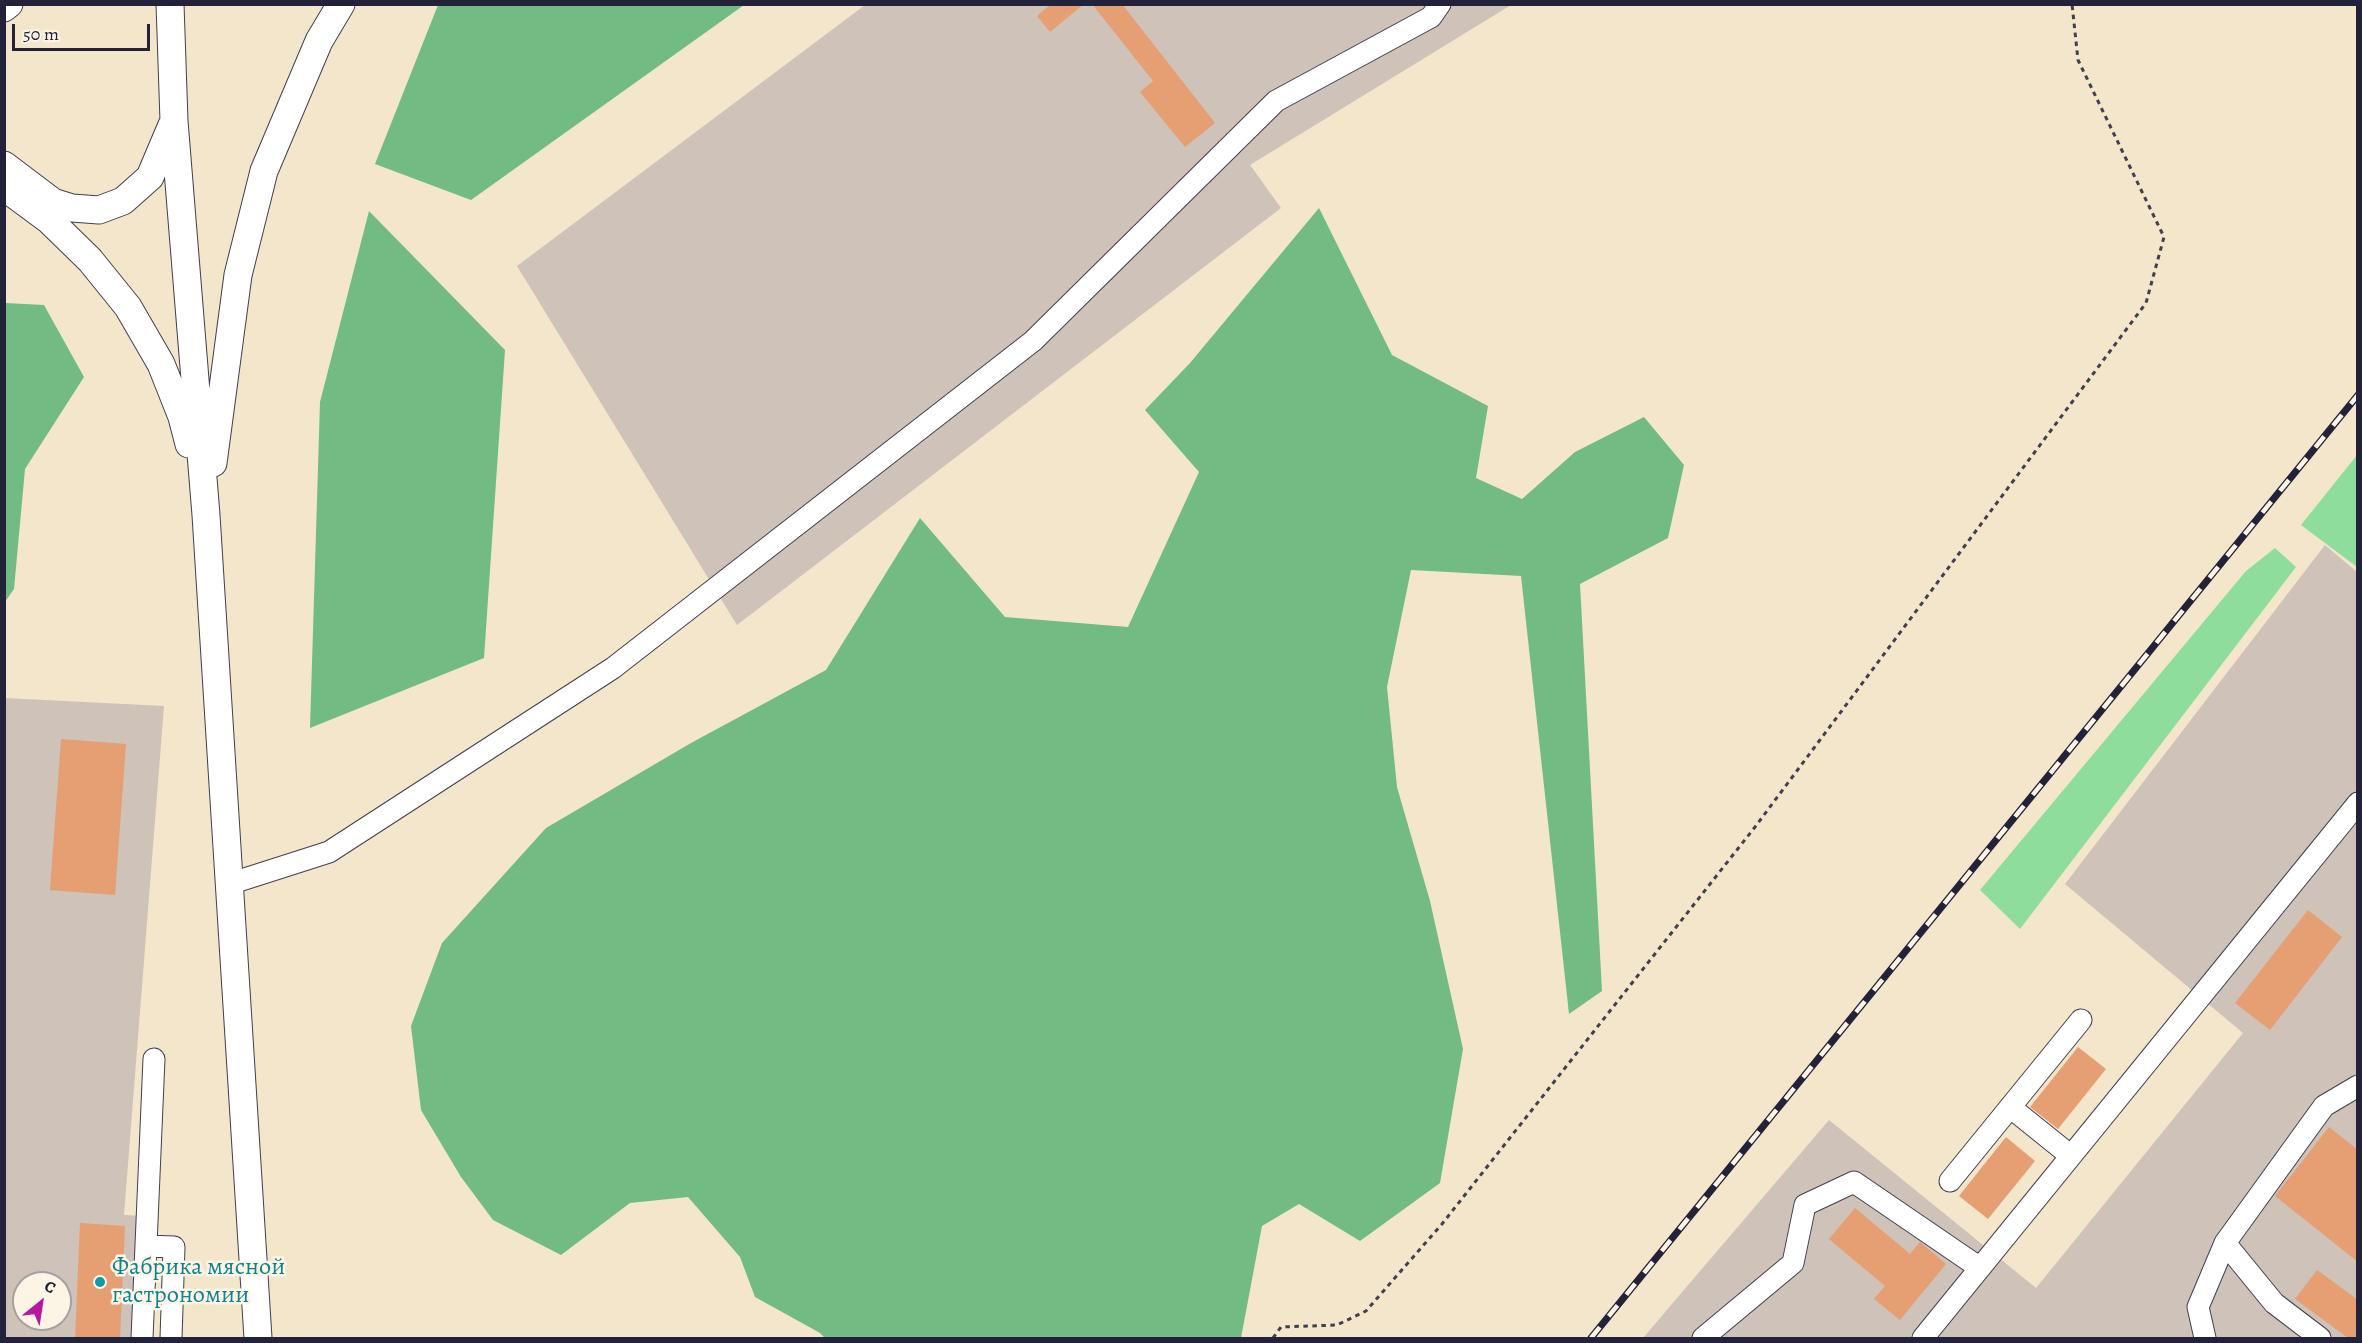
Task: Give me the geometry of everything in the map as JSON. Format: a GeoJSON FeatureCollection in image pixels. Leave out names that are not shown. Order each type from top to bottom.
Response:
{"type":"FeatureCollection","features":[{"type":"Feature","properties":{"kind":"main road"},"geometry":{"type":"LineString","coordinates":[[4,8],[9,4]]}},
{"type":"Feature","properties":{"kind":"main road"},"geometry":{"type":"LineString","coordinates":[[206,515],[238,275],[264,171],[319,41],[341,4]]}},
{"type":"Feature","properties":{"kind":"main road"},"geometry":{"type":"LineString","coordinates":[[170,9],[174,121],[206,515],[258,1338]]}},
{"type":"Feature","properties":{"kind":"main road"},"geometry":{"type":"LineString","coordinates":[[4,165],[52,202],[72,208],[99,210],[123,201],[150,177],[174,121]]}},
{"type":"Feature","properties":{"kind":"main road"},"geometry":{"type":"LineString","coordinates":[[4,187],[49,220],[90,260],[128,307],[162,364],[182,417],[206,515]]}},
{"type":"Feature","properties":{"kind":"street"},"geometry":{"type":"LineString","coordinates":[[230,884],[329,852],[613,668],[1033,341],[1276,101],[1431,18],[1440,4]]}},
{"type":"Feature","properties":{"kind":"street"},"geometry":{"type":"LineString","coordinates":[[1923,1338],[2358,803]]}},
{"type":"Feature","properties":{"kind":"street"},"geometry":{"type":"LineString","coordinates":[[1950,1180],[2081,1020]]}},
{"type":"Feature","properties":{"kind":"street"},"geometry":{"type":"LineString","coordinates":[[142,1338],[154,1059]]}},
{"type":"Feature","properties":{"kind":"street"},"geometry":{"type":"LineString","coordinates":[[2205,1338],[2198,1307],[2225,1243],[2324,1106],[2358,1086]]}},
{"type":"Feature","properties":{"kind":"street"},"geometry":{"type":"LineString","coordinates":[[2010,1107],[2071,1156]]}},
{"type":"Feature","properties":{"kind":"street"},"geometry":{"type":"LineString","coordinates":[[1703,1338],[1793,1263],[1805,1204],[1854,1182],[1980,1268]]}},
{"type":"Feature","properties":{"kind":"street"},"geometry":{"type":"LineString","coordinates":[[2225,1243],[2274,1303],[2320,1338]]}},
{"type":"Feature","properties":{"kind":"street"},"geometry":{"type":"LineString","coordinates":[[146,1246],[174,1247],[171,1338]]}},
{"type":"Feature","properties":{"kind":"path"},"geometry":{"type":"LineString","coordinates":[[1273,1338],[1281,1327],[1337,1325],[1366,1311],[1442,1224],[1755,826],[2146,303],[2164,237],[2078,60],[2072,4]]}},
{"type":"Feature","properties":{"kind":"shaded area"},"geometry":{"type":"Polygon","coordinates":[[[865,5],[1511,5],[1250,165],[1281,208],[737,625],[517,266],[865,5]]]}},
{"type":"Feature","properties":{"kind":"shaded area"},"geometry":{"type":"Polygon","coordinates":[[[2325,545],[2357,572],[2357,1338],[1643,1338],[1829,1120],[2036,1288],[2243,1033],[2065,884],[2325,545]]]}},
{"type":"Feature","properties":{"kind":"shaded area"},"geometry":{"type":"Polygon","coordinates":[[[4,698],[164,706],[124,1215],[144,1216],[135,1338],[5,1338],[4,698]]]}},
{"type":"Feature","properties":{"kind":"green space"},"geometry":{"type":"Polygon","coordinates":[[[438,4],[744,5],[471,200],[375,164],[438,4]]]}},
{"type":"Feature","properties":{"kind":"green space"},"geometry":{"type":"Polygon","coordinates":[[[1319,208],[1392,355],[1488,406],[1476,478],[1522,499],[1575,452],[1644,417],[1684,465],[1668,538],[1580,584],[1602,991],[1569,1014],[1521,576],[1411,570],[1387,687],[1397,787],[1430,901],[1463,1049],[1440,1183],[1360,1241],[1299,1204],[1262,1226],[1241,1338],[825,1338],[755,1297],[740,1257],[688,1197],[630,1203],[561,1255],[493,1220],[461,1177],[421,1110],[411,1026],[442,943],[546,828],[691,743],[826,670],[920,518],[1005,617],[1128,627],[1199,472],[1145,410],[1190,363],[1319,208]]]}},
{"type":"Feature","properties":{"kind":"green space"},"geometry":{"type":"Polygon","coordinates":[[[369,211],[505,350],[484,658],[310,728],[320,402],[369,211]]]}},
{"type":"Feature","properties":{"kind":"green space"},"geometry":{"type":"Polygon","coordinates":[[[5,303],[44,305],[84,377],[25,469],[14,589],[5,602],[5,303]]]}},
{"type":"Feature","properties":{"kind":"green space"},"geometry":{"type":"Polygon","coordinates":[[[2357,455],[2357,567],[2301,525],[2357,455]]]}},
{"type":"Feature","properties":{"kind":"green space"},"geometry":{"type":"Polygon","coordinates":[[[2275,548],[2296,567],[2020,929],[1980,890],[2246,571],[2275,548]]]}},
{"type":"Feature","properties":{"kind":"building"},"geometry":{"type":"Polygon","coordinates":[[[1051,4],[1084,4],[1050,32],[1037,16],[1051,4]]]}},
{"type":"Feature","properties":{"kind":"building"},"geometry":{"type":"Polygon","coordinates":[[[1092,4],[1122,4],[1215,123],[1185,147],[1140,92],[1153,81],[1092,4]]]}},
{"type":"Feature","properties":{"kind":"building"},"geometry":{"type":"Polygon","coordinates":[[[61,739],[126,744],[115,895],[50,890],[61,739]]]}},
{"type":"Feature","properties":{"kind":"building"},"geometry":{"type":"Polygon","coordinates":[[[2308,910],[2342,937],[2270,1030],[2235,1003],[2308,910]]]}},
{"type":"Feature","properties":{"kind":"building"},"geometry":{"type":"Polygon","coordinates":[[[2078,1047],[2106,1069],[2058,1129],[2030,1107],[2078,1047]]]}},
{"type":"Feature","properties":{"kind":"building"},"geometry":{"type":"Polygon","coordinates":[[[2329,1127],[2358,1150],[2358,1262],[2275,1196],[2329,1127]]]}},
{"type":"Feature","properties":{"kind":"building"},"geometry":{"type":"Polygon","coordinates":[[[2006,1137],[2035,1161],[1988,1219],[1959,1196],[2006,1137]]]}},
{"type":"Feature","properties":{"kind":"building"},"geometry":{"type":"Polygon","coordinates":[[[1855,1208],[1910,1254],[1920,1242],[1946,1264],[1900,1320],[1874,1299],[1885,1286],[1829,1239],[1855,1208]]]}},
{"type":"Feature","properties":{"kind":"building","name":"Фабрика мясной гастрономии"},"geometry":{"type":"Polygon","coordinates":[[[80,1223],[125,1226],[120,1338],[75,1338],[80,1223]]]}},
{"type":"Feature","properties":{"kind":"building"},"geometry":{"type":"Polygon","coordinates":[[[2317,1270],[2358,1300],[2358,1338],[2348,1338],[2295,1299],[2317,1270]]]}},
{"type":"Feature","properties":{"kind":"railway"},"geometry":{"type":"LineString","coordinates":[[1591,1338],[2358,395]]}},
{"type":"Feature","properties":{"kind":"place","name":"Фабрика мясной гастрономии"},"geometry":{"type":"Point","coordinates":[100,1282]}}]}
